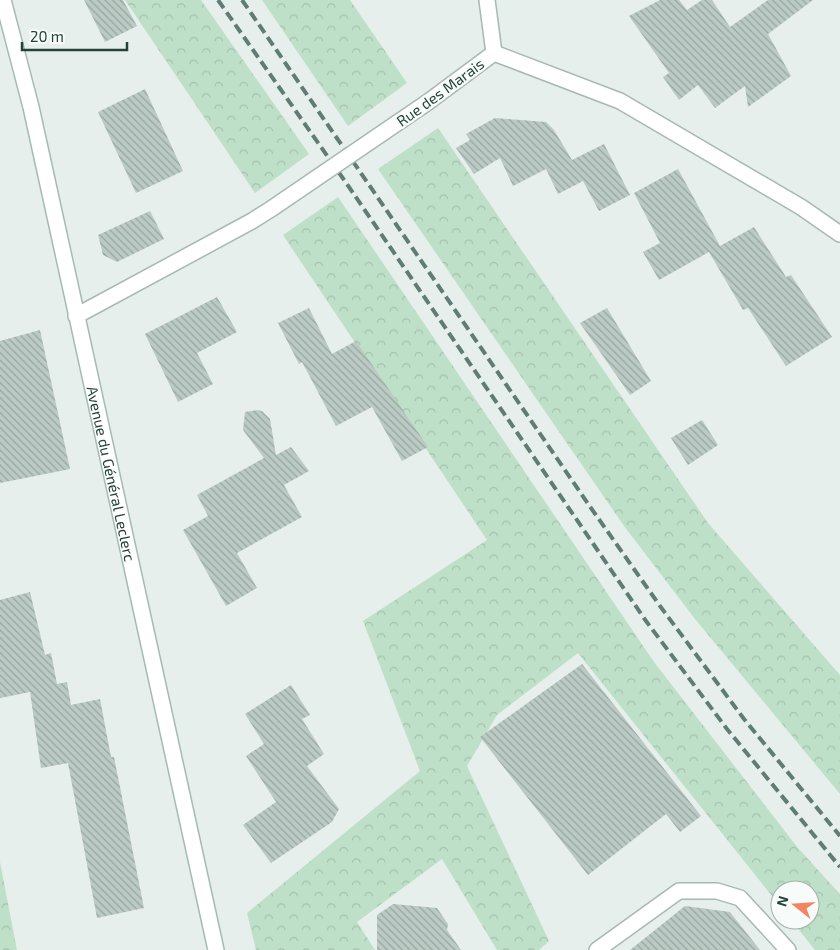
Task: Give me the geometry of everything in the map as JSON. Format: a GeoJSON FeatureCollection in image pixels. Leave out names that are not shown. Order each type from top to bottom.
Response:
{"type":"FeatureCollection","features":[{"type":"Feature","properties":{"kind":"main road","name":"Avenue du Général Leclerc"},"geometry":{"type":"LineString","coordinates":[[2,0],[31,107],[216,950]]}},
{"type":"Feature","properties":{"kind":"main road"},"geometry":{"type":"LineString","coordinates":[[487,0],[494,53]]}},
{"type":"Feature","properties":{"kind":"main road","name":"Rue des Marais"},"geometry":{"type":"LineString","coordinates":[[76,316],[252,221],[428,102],[494,53],[620,101],[801,207],[840,234]]}},
{"type":"Feature","properties":{"kind":"main road"},"geometry":{"type":"LineString","coordinates":[[597,950],[679,891],[717,891],[740,898],[788,950]]}},
{"type":"Feature","properties":{"kind":"green space"},"geometry":{"type":"Polygon","coordinates":[[[125,0],[201,0],[309,154],[255,193],[125,0]]]}},
{"type":"Feature","properties":{"kind":"green space"},"geometry":{"type":"Polygon","coordinates":[[[262,0],[350,0],[407,83],[348,126],[262,0]]]}},
{"type":"Feature","properties":{"kind":"green space"},"geometry":{"type":"Polygon","coordinates":[[[438,128],[708,523],[840,675],[840,794],[695,619],[624,526],[378,169],[438,128]]]}},
{"type":"Feature","properties":{"kind":"green space"},"geometry":{"type":"Polygon","coordinates":[[[338,197],[654,662],[798,848],[840,894],[840,950],[815,950],[799,930],[820,930],[820,880],[770,880],[770,893],[578,653],[497,715],[467,766],[549,941],[539,950],[497,950],[442,859],[357,922],[375,950],[256,950],[247,913],[420,771],[363,621],[487,540],[283,235],[338,197]]]}},
{"type":"Feature","properties":{"kind":"green space"},"geometry":{"type":"Polygon","coordinates":[[[0,862],[17,950],[0,950],[0,862]]]}},
{"type":"Feature","properties":{"kind":"building"},"geometry":{"type":"Polygon","coordinates":[[[84,0],[123,0],[137,26],[105,42],[84,0]]]}},
{"type":"Feature","properties":{"kind":"building"},"geometry":{"type":"Polygon","coordinates":[[[660,0],[679,0],[687,10],[702,0],[712,0],[730,27],[768,0],[813,0],[768,34],[791,76],[748,107],[745,86],[715,108],[698,85],[679,100],[663,77],[669,73],[629,16],[660,0]]]}},
{"type":"Feature","properties":{"kind":"building"},"geometry":{"type":"Polygon","coordinates":[[[145,89],[183,171],[136,193],[98,112],[145,89]]]}},
{"type":"Feature","properties":{"kind":"building"},"geometry":{"type":"Polygon","coordinates":[[[495,118],[546,122],[554,130],[572,160],[604,144],[630,195],[599,211],[583,181],[558,194],[546,169],[513,186],[500,158],[474,174],[456,148],[470,140],[466,134],[495,118]]]}},
{"type":"Feature","properties":{"kind":"building"},"geometry":{"type":"Polygon","coordinates":[[[678,169],[720,246],[754,227],[786,277],[791,275],[832,337],[786,366],[748,308],[743,310],[709,252],[659,280],[643,252],[660,243],[634,193],[678,169]]]}},
{"type":"Feature","properties":{"kind":"building"},"geometry":{"type":"Polygon","coordinates":[[[150,211],[164,239],[117,262],[103,255],[98,235],[150,211]]]}},
{"type":"Feature","properties":{"kind":"building"},"geometry":{"type":"Polygon","coordinates":[[[217,297],[237,332],[197,353],[213,384],[178,402],[145,334],[217,297]]]}},
{"type":"Feature","properties":{"kind":"building"},"geometry":{"type":"Polygon","coordinates":[[[309,308],[332,354],[356,341],[428,447],[402,461],[372,407],[336,426],[302,362],[299,364],[278,323],[309,308]]]}},
{"type":"Feature","properties":{"kind":"building"},"geometry":{"type":"Polygon","coordinates":[[[607,308],[651,381],[630,395],[580,323],[607,308]]]}},
{"type":"Feature","properties":{"kind":"building"},"geometry":{"type":"Polygon","coordinates":[[[40,330],[70,469],[0,483],[0,341],[40,330]]]}},
{"type":"Feature","properties":{"kind":"building"},"geometry":{"type":"Polygon","coordinates":[[[262,411],[270,419],[276,455],[291,447],[309,471],[284,485],[302,517],[237,553],[257,588],[226,606],[183,530],[208,516],[197,495],[264,458],[243,430],[245,412],[262,411]]]}},
{"type":"Feature","properties":{"kind":"building"},"geometry":{"type":"Polygon","coordinates":[[[702,420],[718,445],[688,465],[671,438],[702,420]]]}},
{"type":"Feature","properties":{"kind":"building"},"geometry":{"type":"Polygon","coordinates":[[[30,592],[45,655],[51,653],[57,684],[67,682],[71,705],[100,699],[111,757],[114,757],[144,908],[97,918],[68,763],[41,768],[30,692],[0,698],[0,600],[30,592]]]}},
{"type":"Feature","properties":{"kind":"building"},"geometry":{"type":"Polygon","coordinates":[[[582,664],[701,816],[680,832],[666,814],[588,875],[480,737],[582,664]]]}},
{"type":"Feature","properties":{"kind":"building"},"geometry":{"type":"Polygon","coordinates":[[[291,685],[310,715],[302,719],[324,754],[307,766],[339,809],[332,822],[271,863],[243,825],[276,802],[246,756],[264,744],[245,714],[291,685]]]}},
{"type":"Feature","properties":{"kind":"building"},"geometry":{"type":"Polygon","coordinates":[[[393,904],[437,908],[448,924],[447,930],[461,950],[377,950],[377,915],[393,904]]]}},
{"type":"Feature","properties":{"kind":"building"},"geometry":{"type":"Polygon","coordinates":[[[685,906],[730,912],[760,950],[630,950],[685,906]]]}},
{"type":"Feature","properties":{"kind":"railway"},"geometry":{"type":"LineString","coordinates":[[218,0],[349,187],[646,621],[727,729],[840,867]]}},
{"type":"Feature","properties":{"kind":"railway"},"geometry":{"type":"LineString","coordinates":[[242,0],[660,606],[744,719],[840,836]]}}]}
